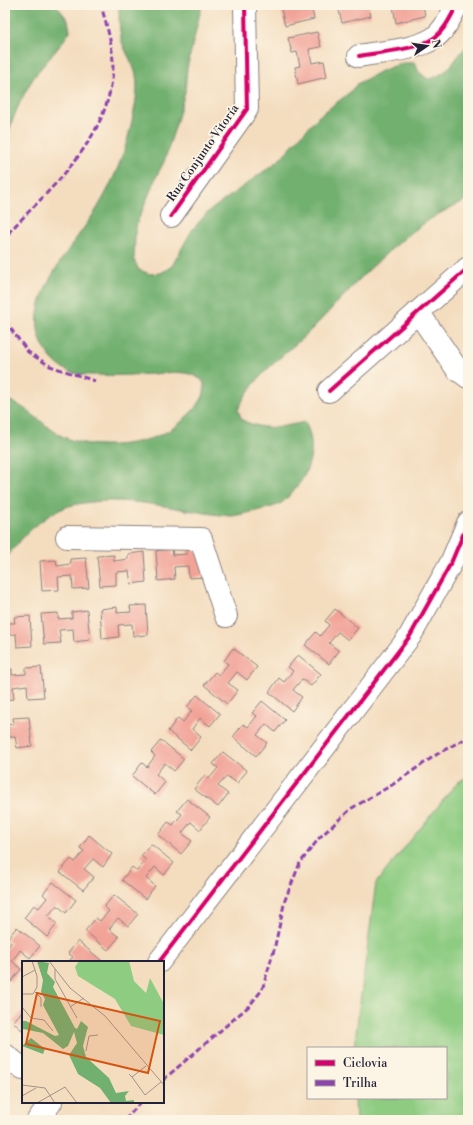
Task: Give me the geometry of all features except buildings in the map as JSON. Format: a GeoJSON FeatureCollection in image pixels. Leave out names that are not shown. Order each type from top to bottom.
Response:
{"type":"FeatureCollection","features":[{"type":"Feature","properties":{"kind":"street","name":"Rua Conjunto Vitoría"},"geometry":{"type":"LineString","coordinates":[[171,216],[247,109],[245,5]]}},
{"type":"Feature","properties":{"kind":"street"},"geometry":{"type":"LineString","coordinates":[[359,56],[417,45],[434,38],[446,25],[457,5]]}},
{"type":"Feature","properties":{"kind":"street"},"geometry":{"type":"LineString","coordinates":[[329,391],[468,268]]}},
{"type":"Feature","properties":{"kind":"street"},"geometry":{"type":"LineString","coordinates":[[418,312],[457,369],[468,377]]}},
{"type":"Feature","properties":{"kind":"street"},"geometry":{"type":"LineString","coordinates":[[160,961],[410,636],[430,603],[451,563],[468,523]]}},
{"type":"Feature","properties":{"kind":"street"},"geometry":{"type":"LineString","coordinates":[[67,537],[201,539],[226,616]]}},
{"type":"Feature","properties":{"kind":"street"},"geometry":{"type":"LineString","coordinates":[[5,1055],[22,1068]]}},
{"type":"Feature","properties":{"kind":"street"},"geometry":{"type":"LineString","coordinates":[[38,1120],[50,1103]]}},
{"type":"Feature","properties":{"kind":"green space"},"geometry":{"type":"Polygon","coordinates":[[[5,5],[56,5],[68,20],[70,31],[59,47],[37,73],[26,90],[13,120],[5,149],[5,5]]]}},
{"type":"Feature","properties":{"kind":"green space"},"geometry":{"type":"Polygon","coordinates":[[[119,5],[202,5],[187,68],[185,92],[177,121],[164,162],[137,223],[134,260],[139,270],[150,274],[161,273],[172,266],[192,230],[208,212],[278,161],[318,117],[349,93],[357,84],[381,71],[402,63],[415,63],[419,72],[428,79],[436,77],[447,70],[468,45],[468,199],[431,219],[410,233],[395,246],[367,272],[313,328],[261,376],[244,398],[238,410],[242,420],[251,424],[266,427],[280,427],[305,422],[308,429],[311,442],[311,454],[308,467],[304,477],[283,502],[264,509],[231,516],[121,501],[84,503],[66,507],[39,522],[24,536],[5,559],[5,399],[19,405],[58,434],[71,440],[87,444],[104,445],[140,442],[156,437],[170,430],[195,408],[201,401],[204,393],[203,381],[193,375],[185,373],[172,372],[139,375],[85,375],[70,372],[60,366],[49,355],[38,331],[38,312],[43,293],[64,256],[98,207],[113,179],[124,150],[133,116],[136,102],[137,81],[135,70],[121,38],[119,26],[119,5]]]}},
{"type":"Feature","properties":{"kind":"green space"},"geometry":{"type":"Polygon","coordinates":[[[468,776],[468,1120],[356,1120],[355,1099],[447,1099],[447,1047],[354,1047],[376,883],[457,783],[468,776]]]}},
{"type":"Feature","properties":{"kind":"marked path"},"geometry":{"type":"LineString","coordinates":[[5,242],[10,231],[45,195],[78,157],[92,136],[103,114],[110,90],[113,57],[111,42],[101,5]]}},
{"type":"Feature","properties":{"kind":"marked path"},"geometry":{"type":"LineString","coordinates":[[5,321],[28,352],[50,366],[95,381]]}},
{"type":"Feature","properties":{"kind":"marked path"},"geometry":{"type":"LineString","coordinates":[[164,1079],[249,1006],[262,990],[274,950],[285,900],[300,863],[320,837],[352,808],[392,785],[439,753],[468,737]]}},
{"type":"Feature","properties":{"kind":"marked path"},"geometry":{"type":"LineString","coordinates":[[125,1120],[140,1103]]}},
{"type":"Feature","properties":{"kind":"cycle path"},"geometry":{"type":"LineString","coordinates":[[171,216],[247,109],[245,5]]}},
{"type":"Feature","properties":{"kind":"cycle path"},"geometry":{"type":"LineString","coordinates":[[359,56],[408,48],[427,42],[438,35],[457,5]]}},
{"type":"Feature","properties":{"kind":"cycle path"},"geometry":{"type":"LineString","coordinates":[[329,391],[468,268]]}},
{"type":"Feature","properties":{"kind":"cycle path"},"geometry":{"type":"LineString","coordinates":[[160,961],[410,636],[451,563],[468,523]]}}]}
